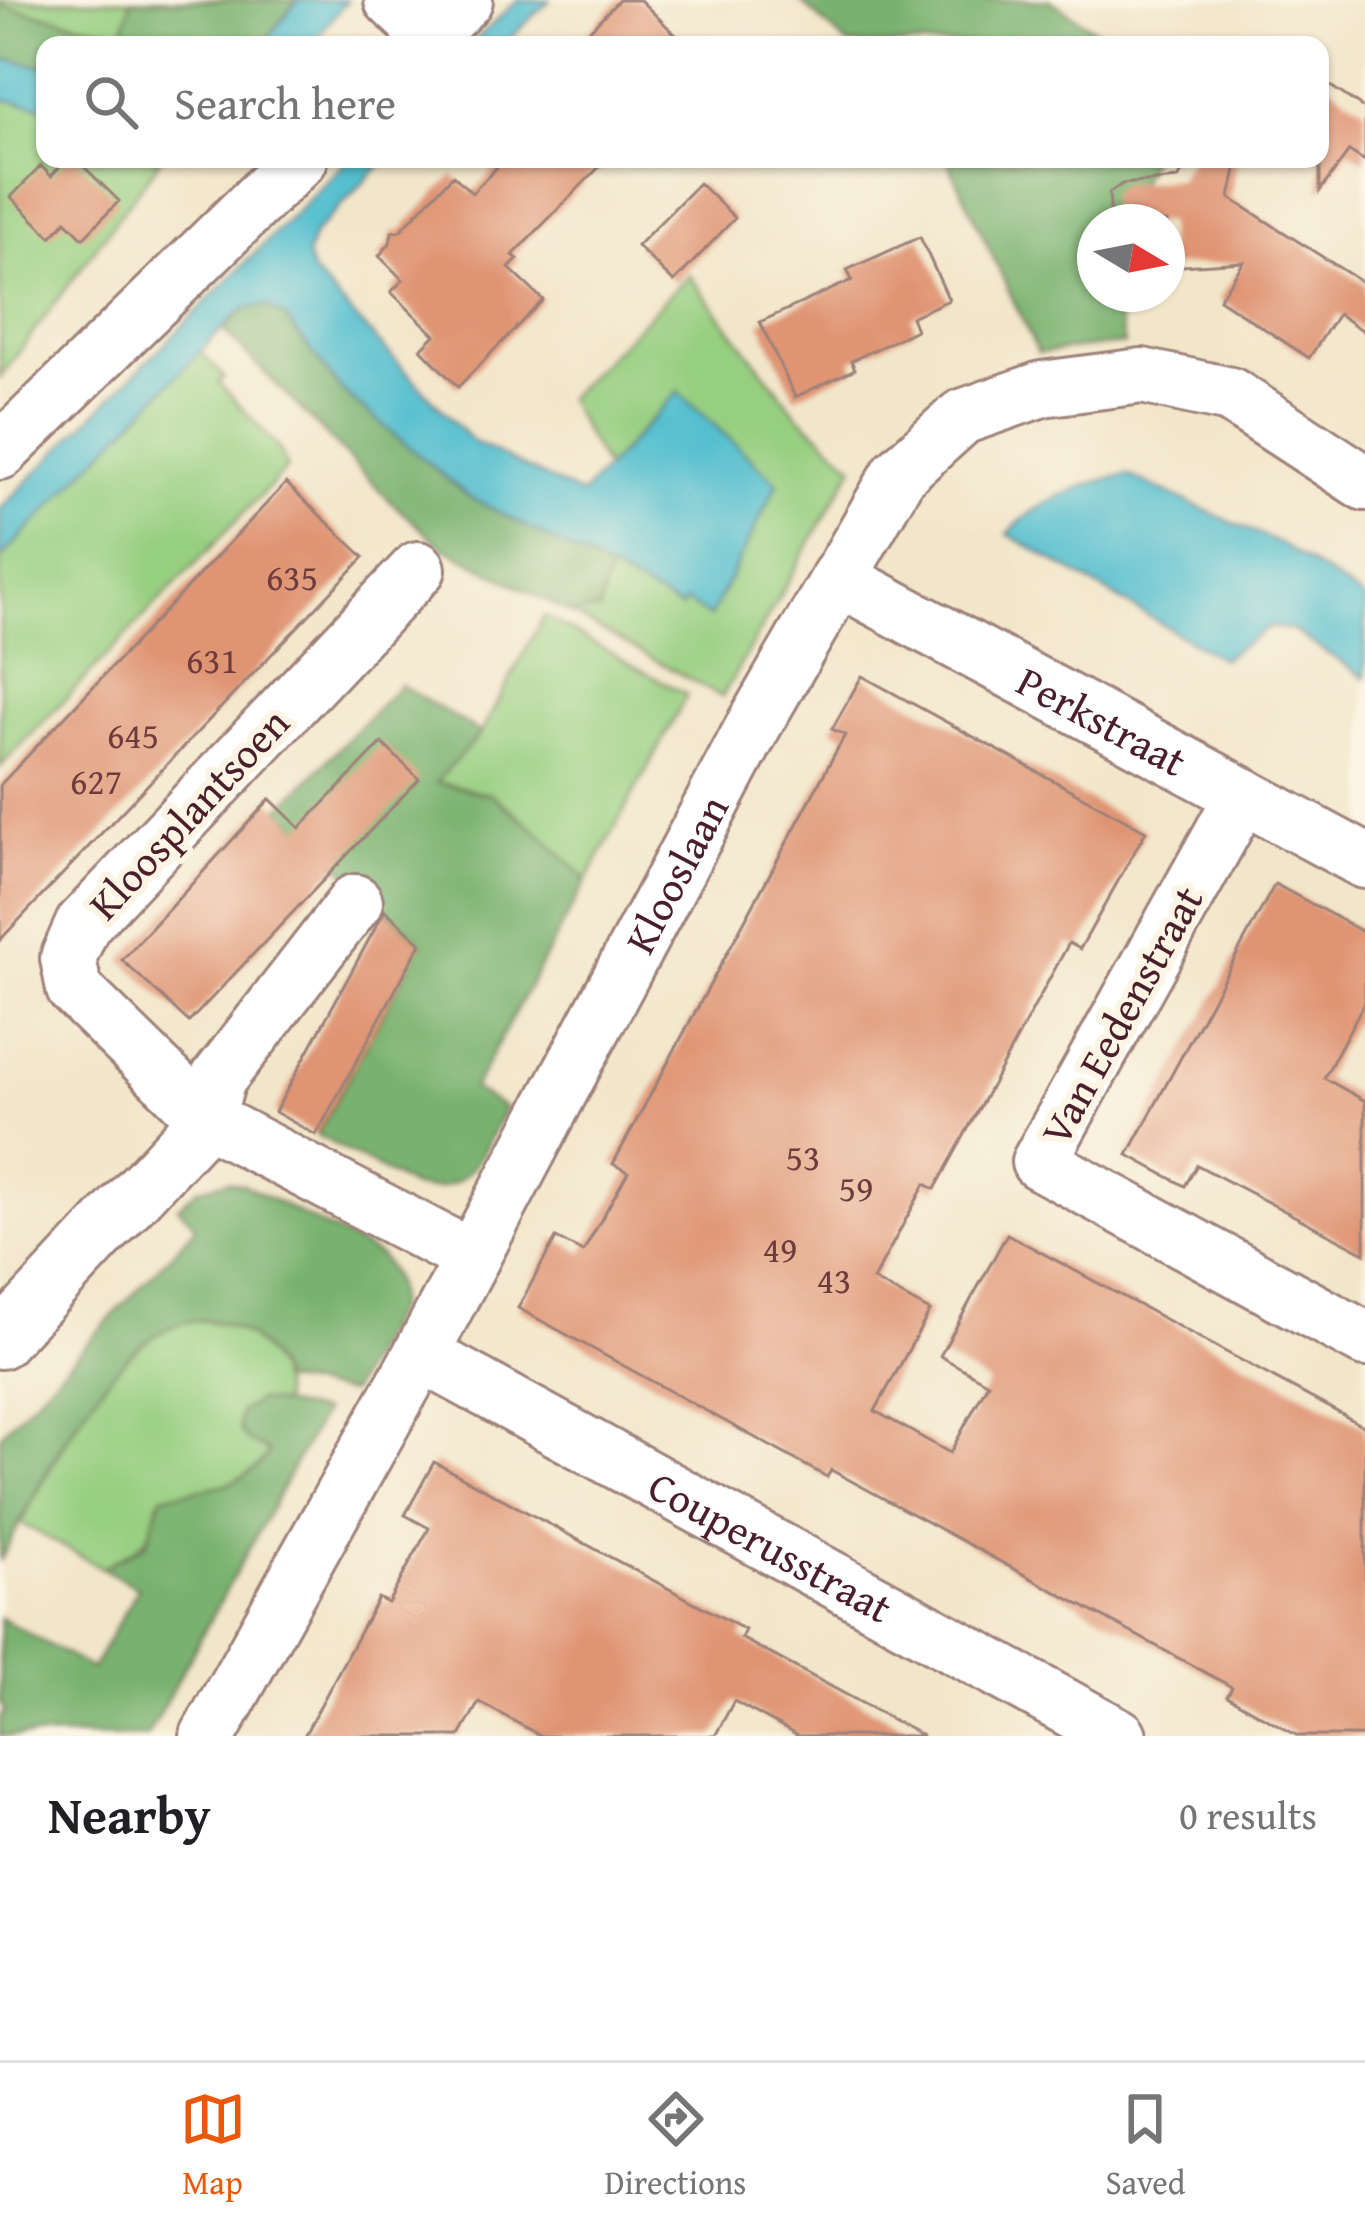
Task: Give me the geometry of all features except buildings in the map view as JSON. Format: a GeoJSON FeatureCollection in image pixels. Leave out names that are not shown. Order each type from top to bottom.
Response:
{"type":"FeatureCollection","features":[{"type":"Feature","properties":{"kind":"street"},"geometry":{"type":"LineString","coordinates":[[0,452],[291,168]]}},
{"type":"Feature","properties":{"kind":"street","name":"Klooslaan"},"geometry":{"type":"LineString","coordinates":[[208,1736],[421,1354],[755,723],[899,474],[962,417],[1042,388],[1142,376],[1230,395],[1365,483]]}},
{"type":"Feature","properties":{"kind":"street","name":"Kloosplantsoen"},"geometry":{"type":"LineString","coordinates":[[418,569],[82,924],[68,958],[74,989],[206,1119],[472,1258]]}},
{"type":"Feature","properties":{"kind":"street","name":"Perkstraat"},"geometry":{"type":"LineString","coordinates":[[838,578],[1365,860]]}},
{"type":"Feature","properties":{"kind":"street","name":"Van Eedenstraat"},"geometry":{"type":"LineString","coordinates":[[1243,795],[1039,1162],[1365,1339]]}},
{"type":"Feature","properties":{"kind":"street"},"geometry":{"type":"LineString","coordinates":[[0,1341],[206,1119],[218,1078],[355,902]]}},
{"type":"Feature","properties":{"kind":"street","name":"Couperusstraat"},"geometry":{"type":"LineString","coordinates":[[421,1354],[1119,1736]]}},
{"type":"Feature","properties":{"kind":"green space"},"geometry":{"type":"Polygon","coordinates":[[[0,0],[277,0],[251,36],[36,36],[36,168],[154,168],[0,378],[0,0]]]}},
{"type":"Feature","properties":{"kind":"green space"},"geometry":{"type":"Polygon","coordinates":[[[131,0],[298,0],[269,36],[36,36],[36,65],[0,58],[0,5],[123,33],[131,0]]]}},
{"type":"Feature","properties":{"kind":"green space"},"geometry":{"type":"Polygon","coordinates":[[[799,0],[1050,0],[1104,36],[838,36],[799,0]]]}},
{"type":"Feature","properties":{"kind":"green space"},"geometry":{"type":"Polygon","coordinates":[[[951,168],[1146,168],[1127,204],[1077,204],[1077,312],[1117,312],[1124,344],[1038,353],[951,168]]]}},
{"type":"Feature","properties":{"kind":"green space"},"geometry":{"type":"Polygon","coordinates":[[[689,275],[796,413],[854,466],[722,697],[570,613],[599,611],[609,568],[680,608],[685,601],[679,392],[606,469],[566,399],[689,275]]]}},
{"type":"Feature","properties":{"kind":"green space"},"geometry":{"type":"Polygon","coordinates":[[[267,306],[286,318],[343,392],[468,496],[609,568],[599,611],[570,613],[441,546],[393,504],[223,330],[246,308],[267,306]]]}},
{"type":"Feature","properties":{"kind":"green space"},"geometry":{"type":"Polygon","coordinates":[[[200,351],[224,377],[218,382],[278,447],[287,468],[0,767],[0,559],[200,351]]]}},
{"type":"Feature","properties":{"kind":"green space"},"geometry":{"type":"Polygon","coordinates":[[[544,616],[687,695],[587,880],[492,795],[435,782],[481,733],[544,616]]]}},
{"type":"Feature","properties":{"kind":"green space"},"geometry":{"type":"Polygon","coordinates":[[[400,685],[481,733],[436,782],[492,795],[587,880],[473,1089],[505,1108],[490,1139],[462,1178],[433,1188],[413,1187],[317,1135],[421,943],[280,809],[400,685]]]}},
{"type":"Feature","properties":{"kind":"green space"},"geometry":{"type":"Polygon","coordinates":[[[228,1181],[379,1255],[388,1268],[396,1308],[350,1393],[281,1381],[259,1346],[225,1324],[188,1322],[153,1337],[119,1366],[89,1404],[0,1561],[0,1435],[194,1230],[194,1223],[178,1207],[199,1188],[228,1181]]]}},
{"type":"Feature","properties":{"kind":"green space"},"geometry":{"type":"Polygon","coordinates":[[[197,1320],[218,1323],[254,1340],[276,1369],[281,1408],[272,1446],[260,1465],[235,1481],[159,1501],[148,1536],[102,1568],[21,1523],[76,1425],[126,1356],[157,1331],[197,1320]]]}},
{"type":"Feature","properties":{"kind":"green space"},"geometry":{"type":"Polygon","coordinates":[[[258,1400],[323,1412],[147,1736],[0,1736],[5,1709],[0,1704],[0,1618],[92,1669],[138,1588],[102,1568],[146,1544],[162,1496],[235,1481],[259,1465],[269,1452],[239,1428],[241,1412],[258,1400]]]}},
{"type":"Feature","properties":{"kind":"water"},"geometry":{"type":"Polygon","coordinates":[[[298,0],[347,0],[318,36],[269,36],[298,0]]]}},
{"type":"Feature","properties":{"kind":"water"},"geometry":{"type":"Polygon","coordinates":[[[518,0],[550,0],[512,36],[480,36],[518,0]]]}},
{"type":"Feature","properties":{"kind":"water"},"geometry":{"type":"Polygon","coordinates":[[[0,58],[36,65],[36,105],[0,99],[0,58]]]}},
{"type":"Feature","properties":{"kind":"water"},"geometry":{"type":"Polygon","coordinates":[[[340,168],[377,168],[314,234],[307,255],[312,272],[472,441],[581,495],[678,392],[778,483],[710,617],[686,602],[681,608],[468,496],[343,392],[286,318],[267,306],[246,308],[235,316],[0,559],[0,509],[340,168]]]}},
{"type":"Feature","properties":{"kind":"water"},"geometry":{"type":"Polygon","coordinates":[[[1128,475],[1282,545],[1365,599],[1365,678],[1292,630],[1270,627],[1221,659],[1008,534],[1032,512],[1063,495],[1128,475]]]}}]}
